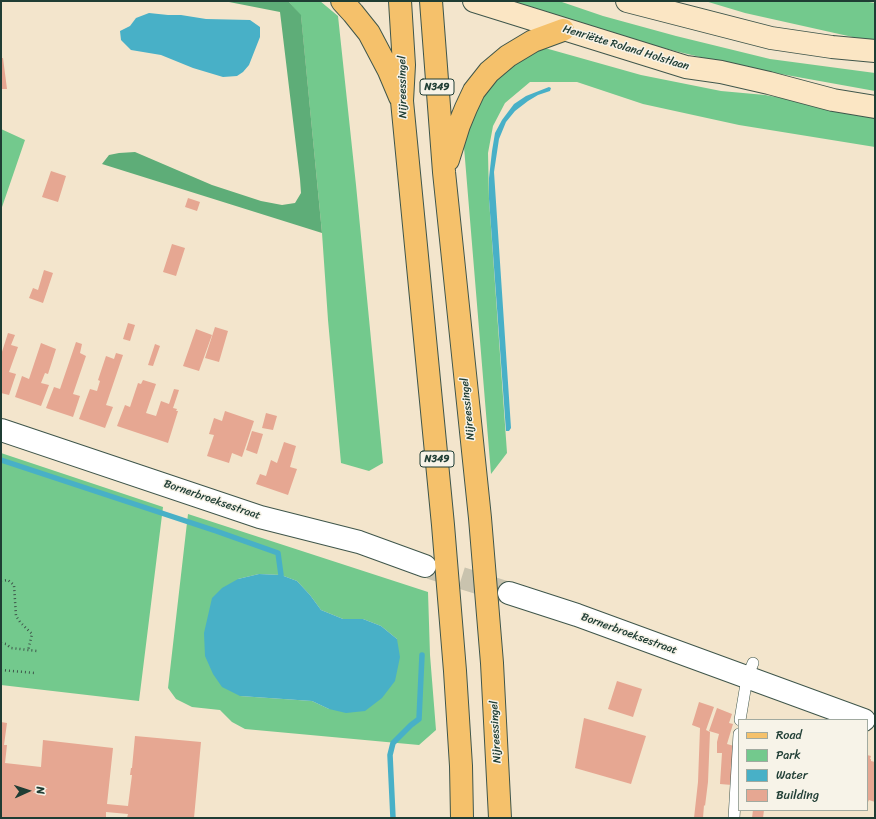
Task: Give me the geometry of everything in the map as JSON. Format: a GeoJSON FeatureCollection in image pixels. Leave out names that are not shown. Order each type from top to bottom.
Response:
{"type":"FeatureCollection","features":[{"type":"Feature","properties":{"kind":"main road","name":"N349"},"geometry":{"type":"LineString","coordinates":[[342,1],[353,12],[369,33],[389,71],[402,101]]}},
{"type":"Feature","properties":{"kind":"main road","name":"Nijreessingel"},"geometry":{"type":"LineString","coordinates":[[400,1],[404,65],[402,101],[444,525],[461,766],[462,818]]}},
{"type":"Feature","properties":{"kind":"main road","name":"Nijreessingel"},"geometry":{"type":"LineString","coordinates":[[431,1],[444,172],[481,526],[492,663],[500,818]]}},
{"type":"Feature","properties":{"kind":"main road","name":"Henriëtte Roland Holstlaan"},"geometry":{"type":"LineString","coordinates":[[474,1],[563,30],[686,67],[721,72],[833,100],[875,107]]}},
{"type":"Feature","properties":{"kind":"main road"},"geometry":{"type":"LineString","coordinates":[[627,1],[771,38],[832,47],[875,51]]}},
{"type":"Feature","properties":{"kind":"main road"},"geometry":{"type":"LineString","coordinates":[[444,172],[459,124],[466,108],[474,91],[489,72],[508,56],[533,41],[563,30]]}},
{"type":"Feature","properties":{"kind":"street","name":"Bornerbroeksestraat"},"geometry":{"type":"LineString","coordinates":[[1,430],[260,516],[359,542],[425,566]]}},
{"type":"Feature","properties":{"kind":"street","name":"Bornerbroeksestraat"},"geometry":{"type":"LineString","coordinates":[[509,593],[750,670],[862,719]]}},
{"type":"Feature","properties":{"kind":"lane"},"geometry":{"type":"LineString","coordinates":[[740,719],[750,670]]}},
{"type":"Feature","properties":{"kind":"lane"},"geometry":{"type":"LineString","coordinates":[[734,818],[738,751]]}},
{"type":"Feature","properties":{"kind":"path"},"geometry":{"type":"LineString","coordinates":[[1,581],[8,580],[14,585],[16,616],[32,634],[28,650]]}},
{"type":"Feature","properties":{"kind":"path"},"geometry":{"type":"LineString","coordinates":[[1,643],[6,644],[11,648],[37,651]]}},
{"type":"Feature","properties":{"kind":"path"},"geometry":{"type":"LineString","coordinates":[[1,670],[35,673]]}},
{"type":"Feature","properties":{"kind":"green space"},"geometry":{"type":"Polygon","coordinates":[[[224,1],[288,1],[301,15],[322,233],[102,164],[109,155],[135,152],[212,185],[261,201],[282,205],[295,203],[301,193],[300,179],[280,12],[224,1]]]}},
{"type":"Feature","properties":{"kind":"green space"},"geometry":{"type":"Polygon","coordinates":[[[288,1],[320,1],[338,16],[383,463],[369,471],[341,463],[322,233],[301,16],[288,1]]]}},
{"type":"Feature","properties":{"kind":"green space"},"geometry":{"type":"Polygon","coordinates":[[[500,1],[559,1],[603,16],[770,59],[875,73],[875,91],[742,67],[679,52],[601,32],[500,1]]]}},
{"type":"Feature","properties":{"kind":"green space"},"geometry":{"type":"Polygon","coordinates":[[[705,1],[863,1],[875,3],[875,42],[745,13],[705,1]]]}},
{"type":"Feature","properties":{"kind":"green space"},"geometry":{"type":"Polygon","coordinates":[[[545,48],[641,75],[721,91],[765,95],[875,115],[875,147],[739,125],[643,104],[577,82],[530,82],[505,103],[493,126],[488,153],[489,199],[507,453],[491,474],[464,147],[470,111],[489,85],[523,57],[545,48]]]}},
{"type":"Feature","properties":{"kind":"green space"},"geometry":{"type":"Polygon","coordinates":[[[1,129],[25,140],[1,210],[1,129]]]}},
{"type":"Feature","properties":{"kind":"green space"},"geometry":{"type":"Polygon","coordinates":[[[1,453],[163,507],[139,701],[1,685],[1,453]]]}},
{"type":"Feature","properties":{"kind":"green space"},"geometry":{"type":"Polygon","coordinates":[[[188,514],[428,592],[430,655],[436,730],[419,745],[245,729],[232,722],[220,710],[192,707],[176,699],[168,688],[188,514]],[[259,574],[238,579],[240,696],[312,701],[329,709],[397,639],[381,626],[363,619],[343,619],[321,610],[297,581],[281,575],[259,574]]]}},
{"type":"Feature","properties":{"kind":"water"},"geometry":{"type":"Polygon","coordinates":[[[149,13],[181,15],[206,19],[250,20],[260,27],[260,37],[249,65],[243,72],[237,76],[223,77],[193,68],[161,55],[131,50],[121,40],[120,31],[130,26],[136,18],[149,13]]]}},
{"type":"Feature","properties":{"kind":"water"},"geometry":{"type":"Polygon","coordinates":[[[549,87],[551,88],[550,91],[538,95],[528,101],[515,111],[506,122],[499,139],[494,172],[511,428],[509,431],[506,431],[489,199],[489,178],[492,151],[495,133],[502,120],[514,104],[526,96],[549,87]]]}},
{"type":"Feature","properties":{"kind":"water"},"geometry":{"type":"Polygon","coordinates":[[[259,574],[281,575],[297,581],[321,610],[343,619],[363,619],[381,626],[397,639],[400,657],[395,681],[382,698],[365,711],[346,713],[329,709],[312,701],[240,696],[222,687],[213,674],[205,656],[204,633],[212,598],[222,588],[238,579],[259,574]]]}},
{"type":"Feature","properties":{"kind":"building"},"geometry":{"type":"Polygon","coordinates":[[[1,58],[3,58],[7,89],[1,89],[1,58]]]}},
{"type":"Feature","properties":{"kind":"building"},"geometry":{"type":"Polygon","coordinates":[[[51,171],[66,176],[58,202],[42,197],[51,171]]]}},
{"type":"Feature","properties":{"kind":"building"},"geometry":{"type":"Polygon","coordinates":[[[188,198],[200,202],[197,211],[185,207],[188,198]]]}},
{"type":"Feature","properties":{"kind":"building"},"geometry":{"type":"Polygon","coordinates":[[[172,244],[185,248],[176,276],[163,272],[172,244]]]}},
{"type":"Feature","properties":{"kind":"building"},"geometry":{"type":"Polygon","coordinates":[[[44,270],[53,273],[43,303],[29,298],[33,288],[38,290],[44,270]]]}},
{"type":"Feature","properties":{"kind":"building"},"geometry":{"type":"Polygon","coordinates":[[[128,323],[135,325],[130,341],[123,339],[128,323]]]}},
{"type":"Feature","properties":{"kind":"building"},"geometry":{"type":"Polygon","coordinates":[[[215,327],[228,331],[219,362],[205,358],[215,327]]]}},
{"type":"Feature","properties":{"kind":"building"},"geometry":{"type":"Polygon","coordinates":[[[196,329],[212,335],[199,371],[183,366],[196,329]]]}},
{"type":"Feature","properties":{"kind":"building"},"geometry":{"type":"Polygon","coordinates":[[[8,333],[15,335],[11,345],[18,347],[9,372],[16,374],[9,395],[1,393],[1,355],[8,333]]]}},
{"type":"Feature","properties":{"kind":"building"},"geometry":{"type":"Polygon","coordinates":[[[76,342],[82,344],[80,353],[86,356],[73,394],[80,396],[73,417],[46,408],[54,387],[60,389],[76,342]]]}},
{"type":"Feature","properties":{"kind":"building"},"geometry":{"type":"Polygon","coordinates":[[[41,343],[56,349],[48,374],[45,373],[41,383],[49,385],[41,406],[15,397],[22,376],[29,379],[41,343]]]}},
{"type":"Feature","properties":{"kind":"building"},"geometry":{"type":"Polygon","coordinates":[[[155,344],[160,346],[153,366],[148,365],[155,344]]]}},
{"type":"Feature","properties":{"kind":"building"},"geometry":{"type":"Polygon","coordinates":[[[116,353],[123,355],[106,405],[113,407],[105,428],[79,419],[90,389],[97,391],[100,381],[98,380],[106,356],[114,359],[116,353]]]}},
{"type":"Feature","properties":{"kind":"building"},"geometry":{"type":"Polygon","coordinates":[[[143,380],[156,384],[146,413],[156,416],[161,401],[169,404],[174,389],[179,390],[173,408],[177,409],[176,411],[178,411],[168,443],[117,426],[125,405],[130,407],[138,383],[141,384],[143,380]]]}},
{"type":"Feature","properties":{"kind":"building"},"geometry":{"type":"Polygon","coordinates":[[[225,411],[254,421],[242,457],[232,453],[229,463],[207,456],[214,435],[209,434],[214,418],[222,421],[225,411]]]}},
{"type":"Feature","properties":{"kind":"building"},"geometry":{"type":"Polygon","coordinates":[[[266,413],[277,416],[273,430],[262,428],[266,413]]]}},
{"type":"Feature","properties":{"kind":"building"},"geometry":{"type":"Polygon","coordinates":[[[252,431],[263,434],[257,454],[246,450],[252,431]]]}},
{"type":"Feature","properties":{"kind":"building"},"geometry":{"type":"Polygon","coordinates":[[[284,442],[296,446],[290,467],[297,469],[288,495],[256,484],[260,474],[266,476],[271,460],[277,463],[284,442]]]}},
{"type":"Feature","properties":{"kind":"building"},"geometry":{"type":"Polygon","coordinates":[[[617,681],[642,689],[633,717],[608,709],[617,681]]]}},
{"type":"Feature","properties":{"kind":"building"},"geometry":{"type":"Polygon","coordinates":[[[699,702],[714,707],[706,730],[710,732],[708,782],[703,818],[694,818],[698,782],[700,728],[692,725],[699,702]]]}},
{"type":"Feature","properties":{"kind":"building"},"geometry":{"type":"Polygon","coordinates":[[[717,708],[732,714],[729,723],[733,724],[727,744],[734,746],[732,785],[720,784],[722,753],[717,753],[719,734],[709,731],[717,708]]]}},
{"type":"Feature","properties":{"kind":"building"},"geometry":{"type":"Polygon","coordinates":[[[584,718],[646,736],[631,784],[575,768],[584,718]]]}},
{"type":"Feature","properties":{"kind":"building"},"geometry":{"type":"Polygon","coordinates":[[[1,722],[7,723],[4,745],[7,745],[5,763],[41,767],[43,740],[113,748],[107,804],[128,806],[135,736],[201,742],[194,818],[127,818],[128,814],[106,812],[106,818],[1,818],[1,722]]]}},
{"type":"Feature","properties":{"kind":"building"},"geometry":{"type":"Polygon","coordinates":[[[868,755],[871,756],[871,761],[875,762],[875,802],[869,800],[868,802],[868,755]]]}},
{"type":"Feature","properties":{"kind":"building"},"geometry":{"type":"Polygon","coordinates":[[[753,811],[764,811],[763,818],[752,818],[753,811]]]}},
{"type":"Feature","properties":{"kind":"waterway"},"geometry":{"type":"LineString","coordinates":[[1,460],[278,553],[281,575]]}},
{"type":"Feature","properties":{"kind":"waterway"},"geometry":{"type":"LineString","coordinates":[[393,818],[390,755],[393,743],[419,719],[422,655]]}},
{"type":"Feature","properties":{"kind":"tunnel"},"geometry":{"type":"LineString","coordinates":[[430,568],[509,593]]}}]}
